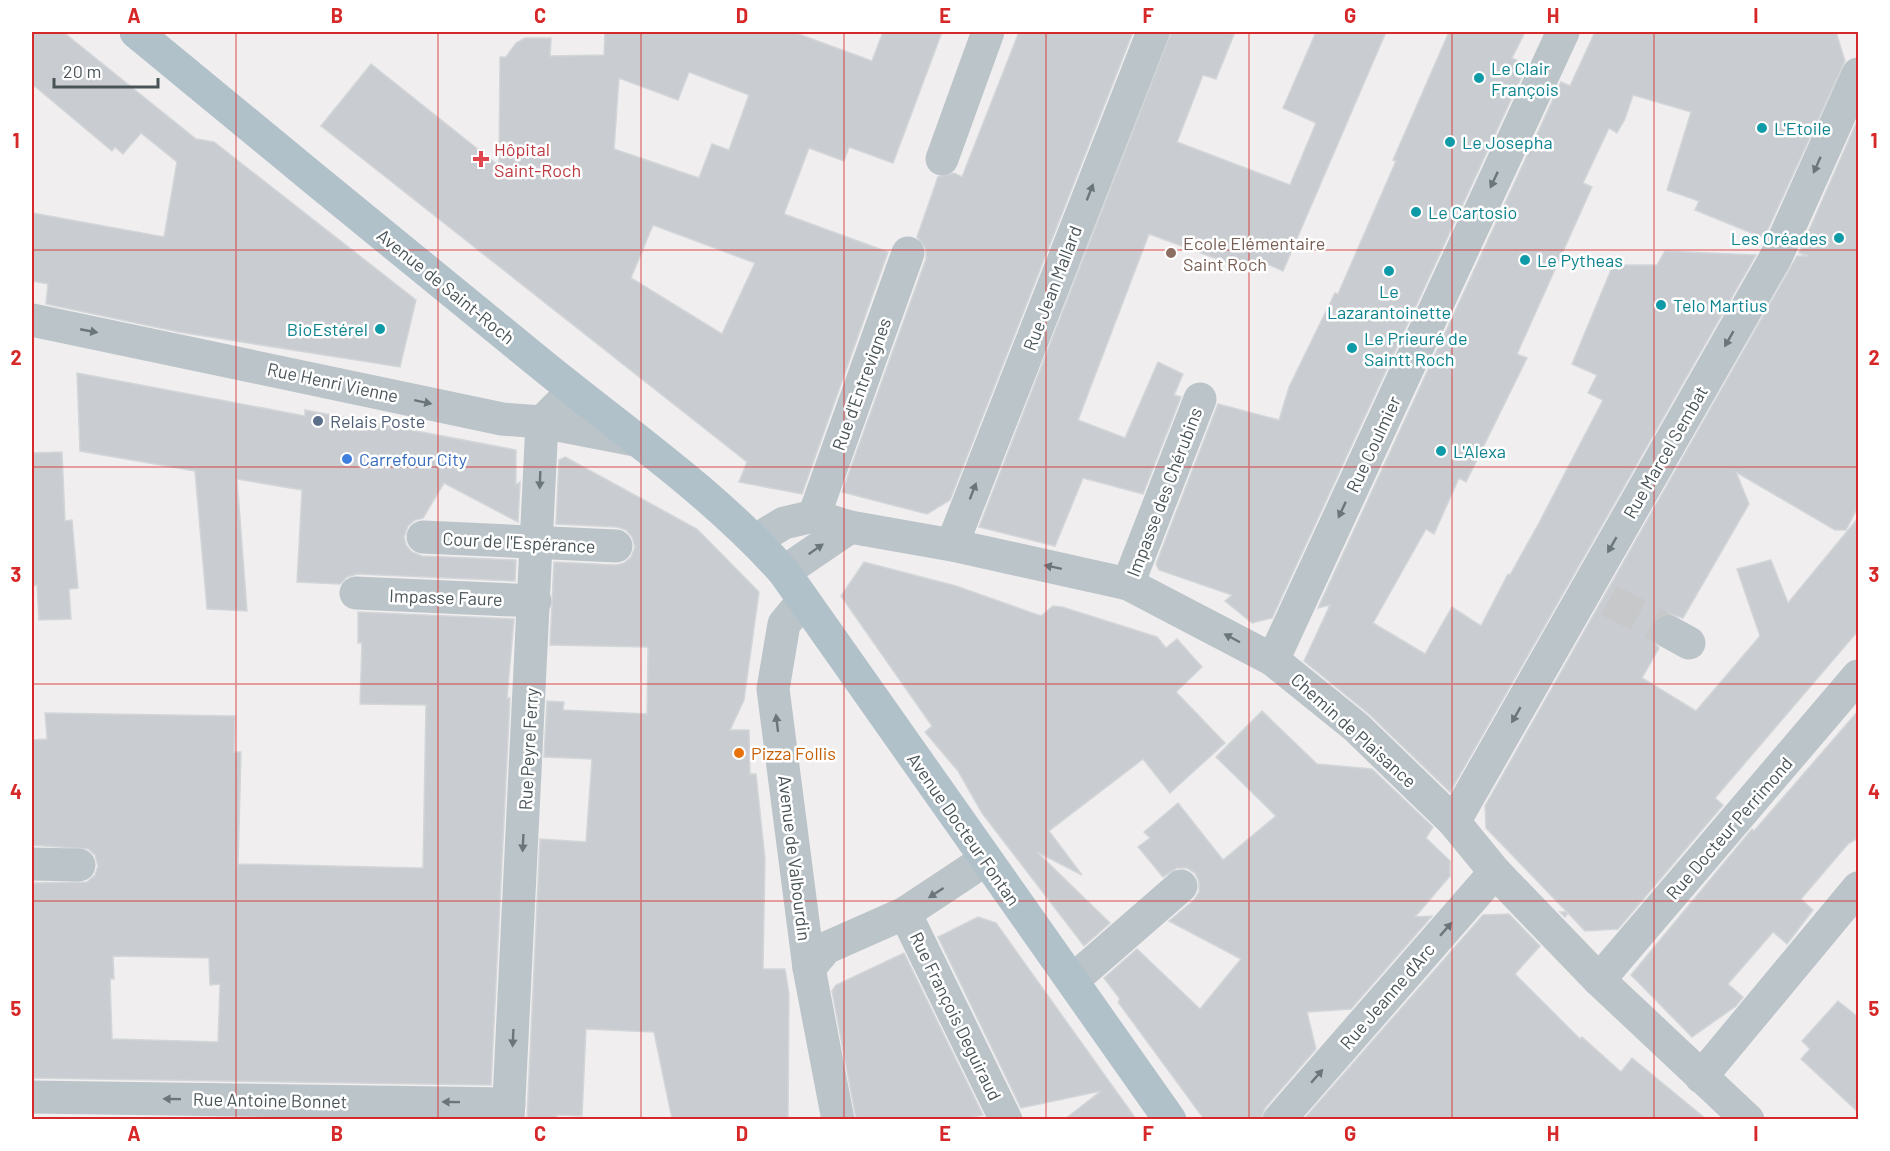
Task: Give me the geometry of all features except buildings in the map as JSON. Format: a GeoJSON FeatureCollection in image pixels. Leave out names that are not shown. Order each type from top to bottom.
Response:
{"type":"FeatureCollection","features":[{"type":"Feature","properties":{"kind":"main road","name":"Avenue de Saint-Roch"},"geometry":{"type":"LineString","coordinates":[[136,32],[573,391],[722,508],[756,540]]}},
{"type":"Feature","properties":{"kind":"main road","name":"Avenue Docteur Fontan"},"geometry":{"type":"LineString","coordinates":[[756,540],[784,572],[985,860],[1073,980],[1170,1119]]}},
{"type":"Feature","properties":{"kind":"street"},"geometry":{"type":"LineString","coordinates":[[942,159],[988,32]]}},
{"type":"Feature","properties":{"kind":"street","name":"Rue Jean Mallard"},"geometry":{"type":"LineString","coordinates":[[951,545],[1153,32]]}},
{"type":"Feature","properties":{"kind":"street","name":"Rue Coulmier"},"geometry":{"type":"LineString","coordinates":[[1273,660],[1563,32]]}},
{"type":"Feature","properties":{"kind":"street","name":"Rue Marcel Sembat"},"geometry":{"type":"LineString","coordinates":[[1454,822],[1598,595],[1776,257],[1858,74]]}},
{"type":"Feature","properties":{"kind":"street","name":"Rue d'Entrevignes"},"geometry":{"type":"LineString","coordinates":[[813,516],[908,253]]}},
{"type":"Feature","properties":{"kind":"street","name":"Rue Henri Vienne"},"geometry":{"type":"LineString","coordinates":[[32,320],[502,419],[542,422],[635,440]]}},
{"type":"Feature","properties":{"kind":"street"},"geometry":{"type":"LineString","coordinates":[[542,422],[573,391]]}},
{"type":"Feature","properties":{"kind":"street","name":"Impasse des Chérubins"},"geometry":{"type":"LineString","coordinates":[[1128,584],[1200,399]]}},
{"type":"Feature","properties":{"kind":"street","name":"Rue Peyre Ferry"},"geometry":{"type":"LineString","coordinates":[[509,1112],[542,422]]}},
{"type":"Feature","properties":{"kind":"street"},"geometry":{"type":"LineString","coordinates":[[756,540],[784,523],[813,516]]}},
{"type":"Feature","properties":{"kind":"street","name":"Chemin de Plaisance"},"geometry":{"type":"LineString","coordinates":[[813,516],[850,527],[951,545],[1128,584],[1273,660],[1356,727],[1454,822],[1495,872],[1599,980],[1748,1119]]}},
{"type":"Feature","properties":{"kind":"street"},"geometry":{"type":"LineString","coordinates":[[784,572],[850,527]]}},
{"type":"Feature","properties":{"kind":"street","name":"Cour de l'Espérance"},"geometry":{"type":"LineString","coordinates":[[423,537],[616,546]]}},
{"type":"Feature","properties":{"kind":"street","name":"Impasse Faure"},"geometry":{"type":"LineString","coordinates":[[356,593],[535,601]]}},
{"type":"Feature","properties":{"kind":"street","name":"Avenue de Valbourdin"},"geometry":{"type":"LineString","coordinates":[[803,601],[784,624],[773,689],[809,968],[838,1119]]}},
{"type":"Feature","properties":{"kind":"street","name":"Rue Docteur Perrimond"},"geometry":{"type":"LineString","coordinates":[[1599,980],[1858,676]]}},
{"type":"Feature","properties":{"kind":"street"},"geometry":{"type":"LineString","coordinates":[[809,968],[826,948],[905,913],[985,860]]}},
{"type":"Feature","properties":{"kind":"street"},"geometry":{"type":"LineString","coordinates":[[32,864],[79,865]]}},
{"type":"Feature","properties":{"kind":"street","name":"Rue Jeanne d'Arc"},"geometry":{"type":"LineString","coordinates":[[1279,1119],[1495,872]]}},
{"type":"Feature","properties":{"kind":"street"},"geometry":{"type":"LineString","coordinates":[[1073,980],[1181,886]]}},
{"type":"Feature","properties":{"kind":"street"},"geometry":{"type":"LineString","coordinates":[[1701,1077],[1858,888]]}},
{"type":"Feature","properties":{"kind":"street","name":"Rue François Deguiraud"},"geometry":{"type":"LineString","coordinates":[[905,913],[1006,1119]]}},
{"type":"Feature","properties":{"kind":"street","name":"Rue Antoine Bonnet"},"geometry":{"type":"LineString","coordinates":[[32,1097],[509,1112]]}},
{"type":"Feature","properties":{"kind":"tunnel"},"geometry":{"type":"LineString","coordinates":[[1609,600],[1669,632]]}},
{"type":"Feature","properties":{"kind":"place","name":"Le Clair François"},"geometry":{"type":"Point","coordinates":[1479,78]}},
{"type":"Feature","properties":{"kind":"place","name":"L'Etoile"},"geometry":{"type":"Point","coordinates":[1762,128]}},
{"type":"Feature","properties":{"kind":"place","name":"Le Josepha"},"geometry":{"type":"Point","coordinates":[1450,142]}},
{"type":"Feature","properties":{"kind":"place","name":"Hôpital Saint-Roch"},"geometry":{"type":"Point","coordinates":[481,159]}},
{"type":"Feature","properties":{"kind":"place","name":"Le Cartosio"},"geometry":{"type":"Point","coordinates":[1416,212]}},
{"type":"Feature","properties":{"kind":"place","name":"Les Oréades"},"geometry":{"type":"Point","coordinates":[1839,238]}},
{"type":"Feature","properties":{"kind":"place","name":"Ecole Elémentaire Saint Roch"},"geometry":{"type":"Point","coordinates":[1171,253]}},
{"type":"Feature","properties":{"kind":"place","name":"Le Pytheas"},"geometry":{"type":"Point","coordinates":[1525,260]}},
{"type":"Feature","properties":{"kind":"place","name":"Le Lazarantoinette"},"geometry":{"type":"Point","coordinates":[1389,271]}},
{"type":"Feature","properties":{"kind":"place","name":"Telo Martius"},"geometry":{"type":"Point","coordinates":[1661,305]}},
{"type":"Feature","properties":{"kind":"place","name":"BioEstérel"},"geometry":{"type":"Point","coordinates":[380,329]}},
{"type":"Feature","properties":{"kind":"place","name":"Le Prieuré de Saintt Roch"},"geometry":{"type":"Point","coordinates":[1352,348]}},
{"type":"Feature","properties":{"kind":"place","name":"Relais Poste"},"geometry":{"type":"Point","coordinates":[318,421]}},
{"type":"Feature","properties":{"kind":"place","name":"L'Alexa"},"geometry":{"type":"Point","coordinates":[1441,451]}},
{"type":"Feature","properties":{"kind":"place","name":"Carrefour City"},"geometry":{"type":"Point","coordinates":[347,459]}},
{"type":"Feature","properties":{"kind":"place","name":"Pizza Follis"},"geometry":{"type":"Point","coordinates":[739,753]}}]}
